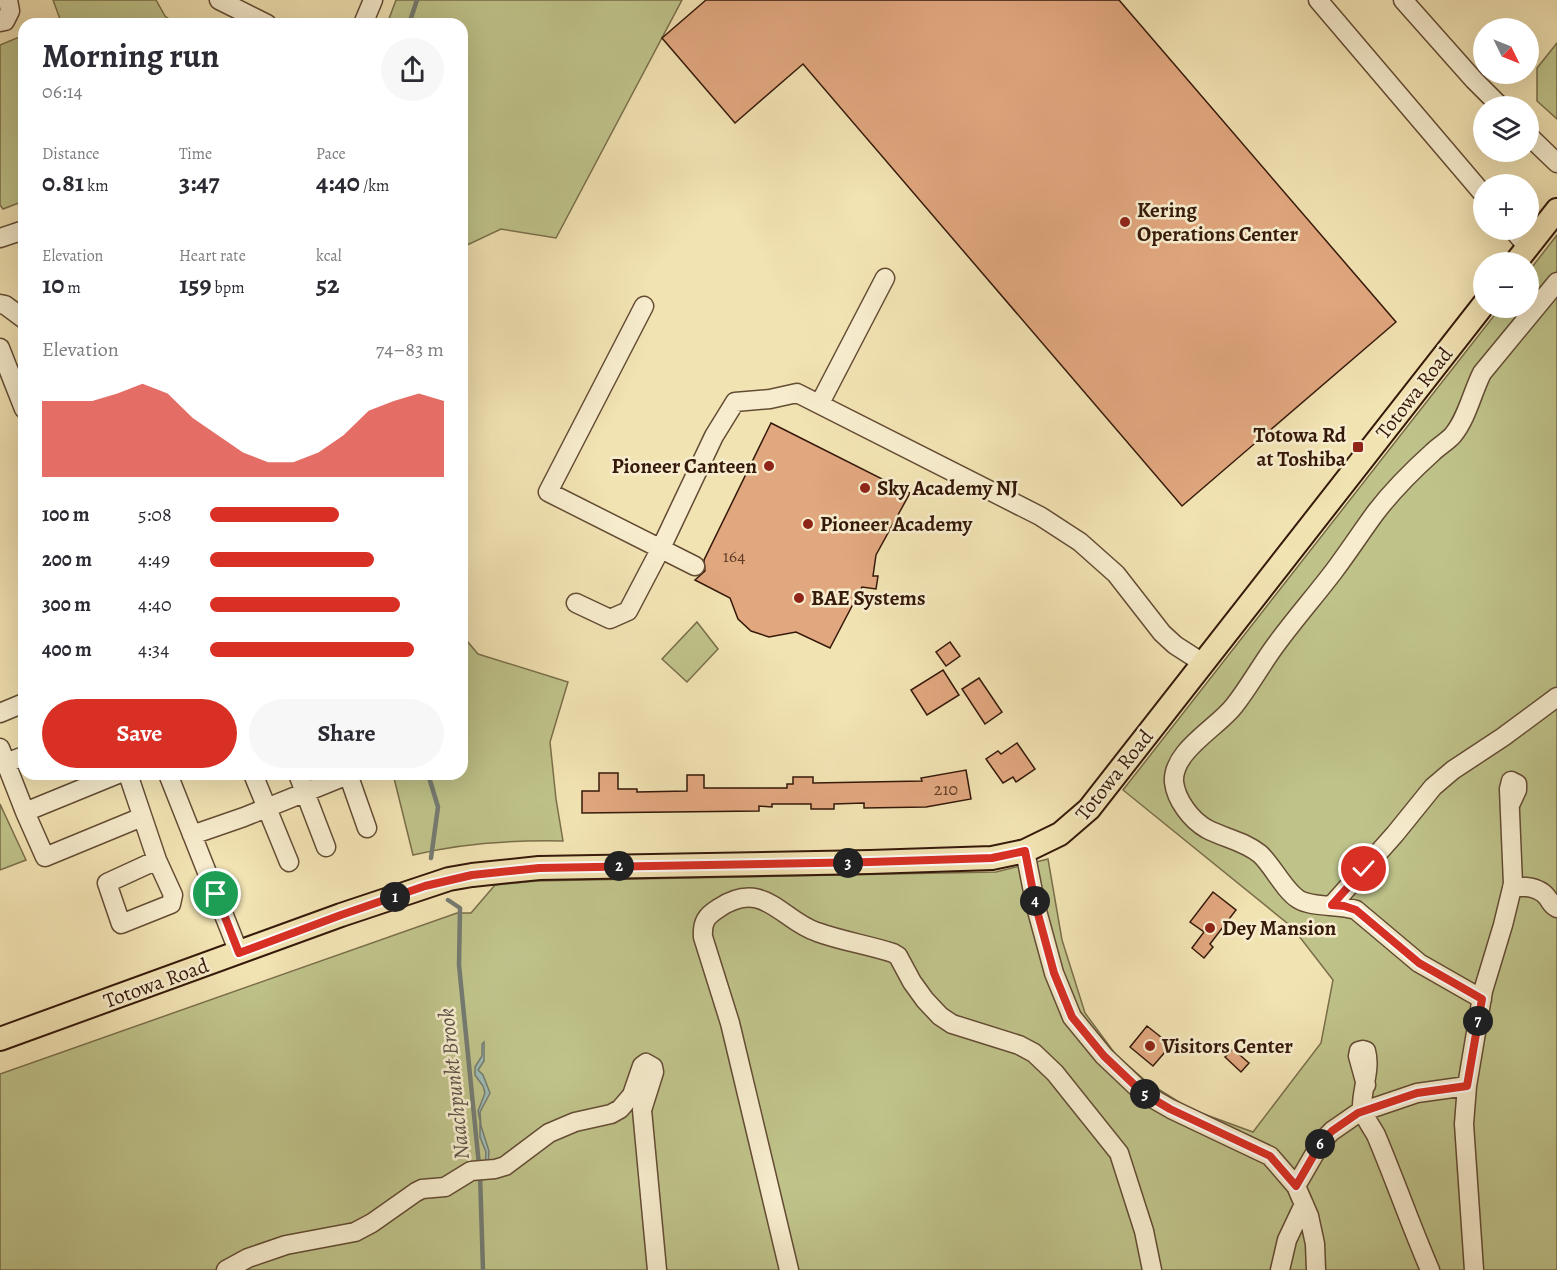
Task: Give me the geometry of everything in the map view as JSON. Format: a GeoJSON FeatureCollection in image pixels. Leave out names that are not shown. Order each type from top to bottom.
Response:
{"type":"FeatureCollection","features":[{"type":"Feature","properties":{"kind":"main road"},"geometry":{"type":"LineString","coordinates":[[1524,252],[1557,210]]}},
{"type":"Feature","properties":{"kind":"main road","name":"Totowa Road"},"geometry":{"type":"LineString","coordinates":[[0,1039],[341,915],[425,886],[472,875],[539,868],[992,858],[1025,851],[1060,834],[1089,809],[1473,318]]}},
{"type":"Feature","properties":{"kind":"street"},"geometry":{"type":"LineString","coordinates":[[0,22],[5,21],[10,11],[8,0]]}},
{"type":"Feature","properties":{"kind":"street"},"geometry":{"type":"LineString","coordinates":[[219,0],[255,18]]}},
{"type":"Feature","properties":{"kind":"street"},"geometry":{"type":"LineString","coordinates":[[366,18],[374,0]]}},
{"type":"Feature","properties":{"kind":"street"},"geometry":{"type":"LineString","coordinates":[[1318,0],[1473,182]]}},
{"type":"Feature","properties":{"kind":"street"},"geometry":{"type":"LineString","coordinates":[[1403,0],[1490,96]]}},
{"type":"Feature","properties":{"kind":"street"},"geometry":{"type":"LineString","coordinates":[[1539,146],[1557,163]]}},
{"type":"Feature","properties":{"kind":"street"},"geometry":{"type":"LineString","coordinates":[[0,238],[18,232]]}},
{"type":"Feature","properties":{"kind":"street"},"geometry":{"type":"LineString","coordinates":[[820,403],[885,278]]}},
{"type":"Feature","properties":{"kind":"street"},"geometry":{"type":"LineString","coordinates":[[1482,999],[1419,963],[1356,910],[1344,906],[1299,900],[1263,857],[1251,847],[1200,824],[1181,802],[1174,785],[1174,778],[1186,750],[1223,719],[1237,703],[1274,647],[1378,510],[1412,472],[1453,436],[1462,422],[1474,388],[1482,374],[1557,282]]}},
{"type":"Feature","properties":{"kind":"street"},"geometry":{"type":"LineString","coordinates":[[0,304],[18,315]]}},
{"type":"Feature","properties":{"kind":"street"},"geometry":{"type":"LineString","coordinates":[[644,306],[548,492],[695,566]]}},
{"type":"Feature","properties":{"kind":"street"},"geometry":{"type":"LineString","coordinates":[[0,348],[18,394]]}},
{"type":"Feature","properties":{"kind":"street"},"geometry":{"type":"LineString","coordinates":[[576,603],[610,618],[628,611],[661,548],[714,436],[735,402],[770,399],[797,393],[1040,516],[1080,542],[1116,574],[1162,633],[1175,645],[1203,663]]}},
{"type":"Feature","properties":{"kind":"street"},"geometry":{"type":"LineString","coordinates":[[1332,905],[1433,787],[1468,759],[1503,737],[1557,697]]}},
{"type":"Feature","properties":{"kind":"street"},"geometry":{"type":"LineString","coordinates":[[0,713],[18,706]]}},
{"type":"Feature","properties":{"kind":"street"},"geometry":{"type":"LineString","coordinates":[[3,756],[45,858],[142,818]]}},
{"type":"Feature","properties":{"kind":"street"},"geometry":{"type":"LineString","coordinates":[[25,812],[103,780]]}},
{"type":"Feature","properties":{"kind":"street"},"geometry":{"type":"LineString","coordinates":[[130,780],[157,860],[173,895],[171,904],[121,924],[107,883],[157,860]]}},
{"type":"Feature","properties":{"kind":"street"},"geometry":{"type":"LineString","coordinates":[[170,780],[239,953]]}},
{"type":"Feature","properties":{"kind":"street"},"geometry":{"type":"LineString","coordinates":[[255,780],[289,862]]}},
{"type":"Feature","properties":{"kind":"street"},"geometry":{"type":"LineString","coordinates":[[301,780],[326,847]]}},
{"type":"Feature","properties":{"kind":"street"},"geometry":{"type":"LineString","coordinates":[[192,835],[336,780]]}},
{"type":"Feature","properties":{"kind":"street"},"geometry":{"type":"LineString","coordinates":[[350,780],[367,828]]}},
{"type":"Feature","properties":{"kind":"street"},"geometry":{"type":"LineString","coordinates":[[1474,1270],[1464,1124],[1467,1086],[1482,999],[1512,887],[1510,805]]}},
{"type":"Feature","properties":{"kind":"street"},"geometry":{"type":"LineString","coordinates":[[1025,851],[1036,907],[1054,973],[1072,1017],[1104,1056],[1143,1093],[1170,1109],[1270,1156],[1296,1186],[1309,1216],[1315,1244],[1316,1270]]}},
{"type":"Feature","properties":{"kind":"street"},"geometry":{"type":"LineString","coordinates":[[1512,887],[1522,886],[1540,891],[1557,908]]}},
{"type":"Feature","properties":{"kind":"street"},"geometry":{"type":"LineString","coordinates":[[789,1270],[730,1023],[703,937],[702,926],[705,919],[725,903],[739,899],[754,898],[768,901],[815,932],[893,953],[898,956],[925,1000],[940,1016],[952,1024],[1019,1045],[1034,1053],[1055,1073],[1119,1153],[1144,1231],[1152,1270]]}},
{"type":"Feature","properties":{"kind":"street"},"geometry":{"type":"LineString","coordinates":[[226,1270],[248,1258],[286,1245],[355,1232],[422,1189],[445,1187],[481,1170],[505,1166],[549,1133],[575,1122],[611,1114],[620,1109],[632,1095],[642,1066],[646,1063],[650,1064],[654,1072],[642,1110],[657,1270]]}},
{"type":"Feature","properties":{"kind":"street"},"geometry":{"type":"LineString","coordinates":[[1365,1085],[1361,1108],[1388,1165],[1404,1211],[1430,1270]]}},
{"type":"Feature","properties":{"kind":"street"},"geometry":{"type":"LineString","coordinates":[[1296,1186],[1322,1141],[1332,1131],[1363,1111],[1417,1093],[1467,1086]]}},
{"type":"Feature","properties":{"kind":"street"},"geometry":{"type":"LineString","coordinates":[[1280,1270],[1287,1240],[1304,1204]]}},
{"type":"Feature","properties":{"kind":"green space"},"geometry":{"type":"Polygon","coordinates":[[[53,0],[156,0],[168,18],[60,18],[53,0]]]}},
{"type":"Feature","properties":{"kind":"green space"},"geometry":{"type":"Polygon","coordinates":[[[396,0],[682,0],[556,238],[501,229],[468,245],[468,18],[389,18],[396,0]]]}},
{"type":"Feature","properties":{"kind":"green space"},"geometry":{"type":"Polygon","coordinates":[[[18,38],[18,203],[3,209],[0,205],[0,45],[18,38]]]}},
{"type":"Feature","properties":{"kind":"green space"},"geometry":{"type":"Polygon","coordinates":[[[1557,43],[1557,119],[1539,103],[1537,84],[1539,84],[1539,66],[1557,43]]]}},
{"type":"Feature","properties":{"kind":"green space"},"geometry":{"type":"Polygon","coordinates":[[[1557,235],[1557,1270],[0,1270],[0,1074],[457,913],[471,913],[495,885],[536,881],[996,872],[1048,859],[1062,940],[1085,1013],[1116,1055],[1147,1082],[1190,1109],[1253,1132],[1321,1043],[1333,980],[1292,927],[1123,790],[1492,318],[1539,318],[1539,258],[1557,235]]]}},
{"type":"Feature","properties":{"kind":"green space"},"geometry":{"type":"Polygon","coordinates":[[[697,622],[718,649],[687,682],[662,659],[697,622]]]}},
{"type":"Feature","properties":{"kind":"green space"},"geometry":{"type":"Polygon","coordinates":[[[468,642],[478,654],[568,682],[550,742],[563,841],[488,843],[413,855],[394,780],[468,780],[468,642]]]}},
{"type":"Feature","properties":{"kind":"green space"},"geometry":{"type":"Polygon","coordinates":[[[0,804],[26,860],[0,870],[0,804]]]}},
{"type":"Feature","properties":{"kind":"water"},"geometry":{"type":"Polygon","coordinates":[[[484,1042],[484,1061],[478,1070],[483,1075],[490,1093],[480,1112],[481,1126],[489,1151],[488,1166],[485,1167],[486,1152],[480,1137],[478,1111],[485,1093],[475,1075],[475,1067],[482,1056],[484,1042]]]}},
{"type":"Feature","properties":{"kind":"building","name":"Kering Operations Center"},"geometry":{"type":"Polygon","coordinates":[[[706,0],[1119,0],[1396,322],[1182,506],[803,64],[735,123],[662,38],[706,0]]]}},
{"type":"Feature","properties":{"kind":"building","name":"Pioneer Academy"},"geometry":{"type":"Polygon","coordinates":[[[771,423],[910,493],[876,555],[873,576],[878,576],[876,589],[862,587],[830,648],[796,632],[769,637],[751,631],[738,619],[730,598],[695,580],[705,571],[704,560],[771,423]]]}},
{"type":"Feature","properties":{"kind":"building"},"geometry":{"type":"Polygon","coordinates":[[[950,642],[960,656],[946,666],[936,652],[950,642]]]}},
{"type":"Feature","properties":{"kind":"building"},"geometry":{"type":"Polygon","coordinates":[[[943,670],[959,695],[927,715],[911,690],[943,670]]]}},
{"type":"Feature","properties":{"kind":"building"},"geometry":{"type":"Polygon","coordinates":[[[979,678],[1002,712],[985,724],[962,689],[979,678]]]}},
{"type":"Feature","properties":{"kind":"building"},"geometry":{"type":"Polygon","coordinates":[[[1017,743],[1035,769],[1016,782],[1013,777],[1003,783],[986,759],[998,751],[1001,754],[1017,743]]]}},
{"type":"Feature","properties":{"kind":"building"},"geometry":{"type":"Polygon","coordinates":[[[966,770],[971,799],[926,807],[864,808],[864,803],[834,804],[834,809],[811,809],[811,804],[772,804],[772,807],[759,806],[759,811],[582,813],[582,791],[599,791],[599,773],[618,773],[618,789],[637,789],[637,792],[687,791],[687,775],[704,775],[704,788],[787,788],[787,784],[793,784],[793,777],[813,777],[813,783],[922,781],[921,778],[966,770]]]}},
{"type":"Feature","properties":{"kind":"building","name":"Dey Mansion"},"geometry":{"type":"Polygon","coordinates":[[[1213,892],[1236,910],[1210,944],[1213,947],[1204,958],[1192,948],[1204,932],[1190,922],[1213,892]]]}},
{"type":"Feature","properties":{"kind":"building","name":"Visitors Center"},"geometry":{"type":"Polygon","coordinates":[[[1147,1026],[1171,1045],[1153,1066],[1130,1047],[1147,1026]]]}},
{"type":"Feature","properties":{"kind":"building"},"geometry":{"type":"Polygon","coordinates":[[[1233,1049],[1249,1063],[1241,1072],[1225,1057],[1233,1049]]]}},
{"type":"Feature","properties":{"kind":"waterway","name":"Naachpunkt Brook"},"geometry":{"type":"LineString","coordinates":[[411,18],[417,0]]}},
{"type":"Feature","properties":{"kind":"waterway","name":"Naachpunkt Brook"},"geometry":{"type":"LineString","coordinates":[[430,780],[438,807],[431,858]]}},
{"type":"Feature","properties":{"kind":"waterway","name":"Naachpunkt Brook"},"geometry":{"type":"LineString","coordinates":[[448,900],[460,908],[459,965],[479,1165]]}},
{"type":"Feature","properties":{"kind":"waterway","name":"Naachpunkt Brook"},"geometry":{"type":"LineString","coordinates":[[480,1174],[483,1270]]}},
{"type":"Feature","properties":{"kind":"place","name":"Kering Operations Center"},"geometry":{"type":"Point","coordinates":[1125,222]}},
{"type":"Feature","properties":{"kind":"place","name":"Totowa Rd at Toshiba"},"geometry":{"type":"Point","coordinates":[1358,447]}},
{"type":"Feature","properties":{"kind":"place","name":"Pioneer Canteen"},"geometry":{"type":"Point","coordinates":[769,466]}},
{"type":"Feature","properties":{"kind":"place","name":"Sky Academy NJ"},"geometry":{"type":"Point","coordinates":[865,488]}},
{"type":"Feature","properties":{"kind":"place","name":"Pioneer Academy"},"geometry":{"type":"Point","coordinates":[808,524]}},
{"type":"Feature","properties":{"kind":"place","name":"BAE Systems"},"geometry":{"type":"Point","coordinates":[799,598]}},
{"type":"Feature","properties":{"kind":"place","name":"Dey Mansion"},"geometry":{"type":"Point","coordinates":[1210,928]}},
{"type":"Feature","properties":{"kind":"place","name":"Visitors Center"},"geometry":{"type":"Point","coordinates":[1150,1046]}},
{"type":"Feature","properties":{"kind":"route"},"geometry":{"type":"LineString","coordinates":[[216,894],[239,953],[425,886],[472,875],[539,868],[992,858],[1025,851],[1036,907],[1054,973],[1072,1017],[1104,1056],[1143,1093],[1170,1109],[1270,1156],[1296,1186],[1322,1141],[1358,1113],[1417,1093],[1467,1086],[1482,999],[1419,963],[1356,910],[1332,905],[1364,869]]}}]}
